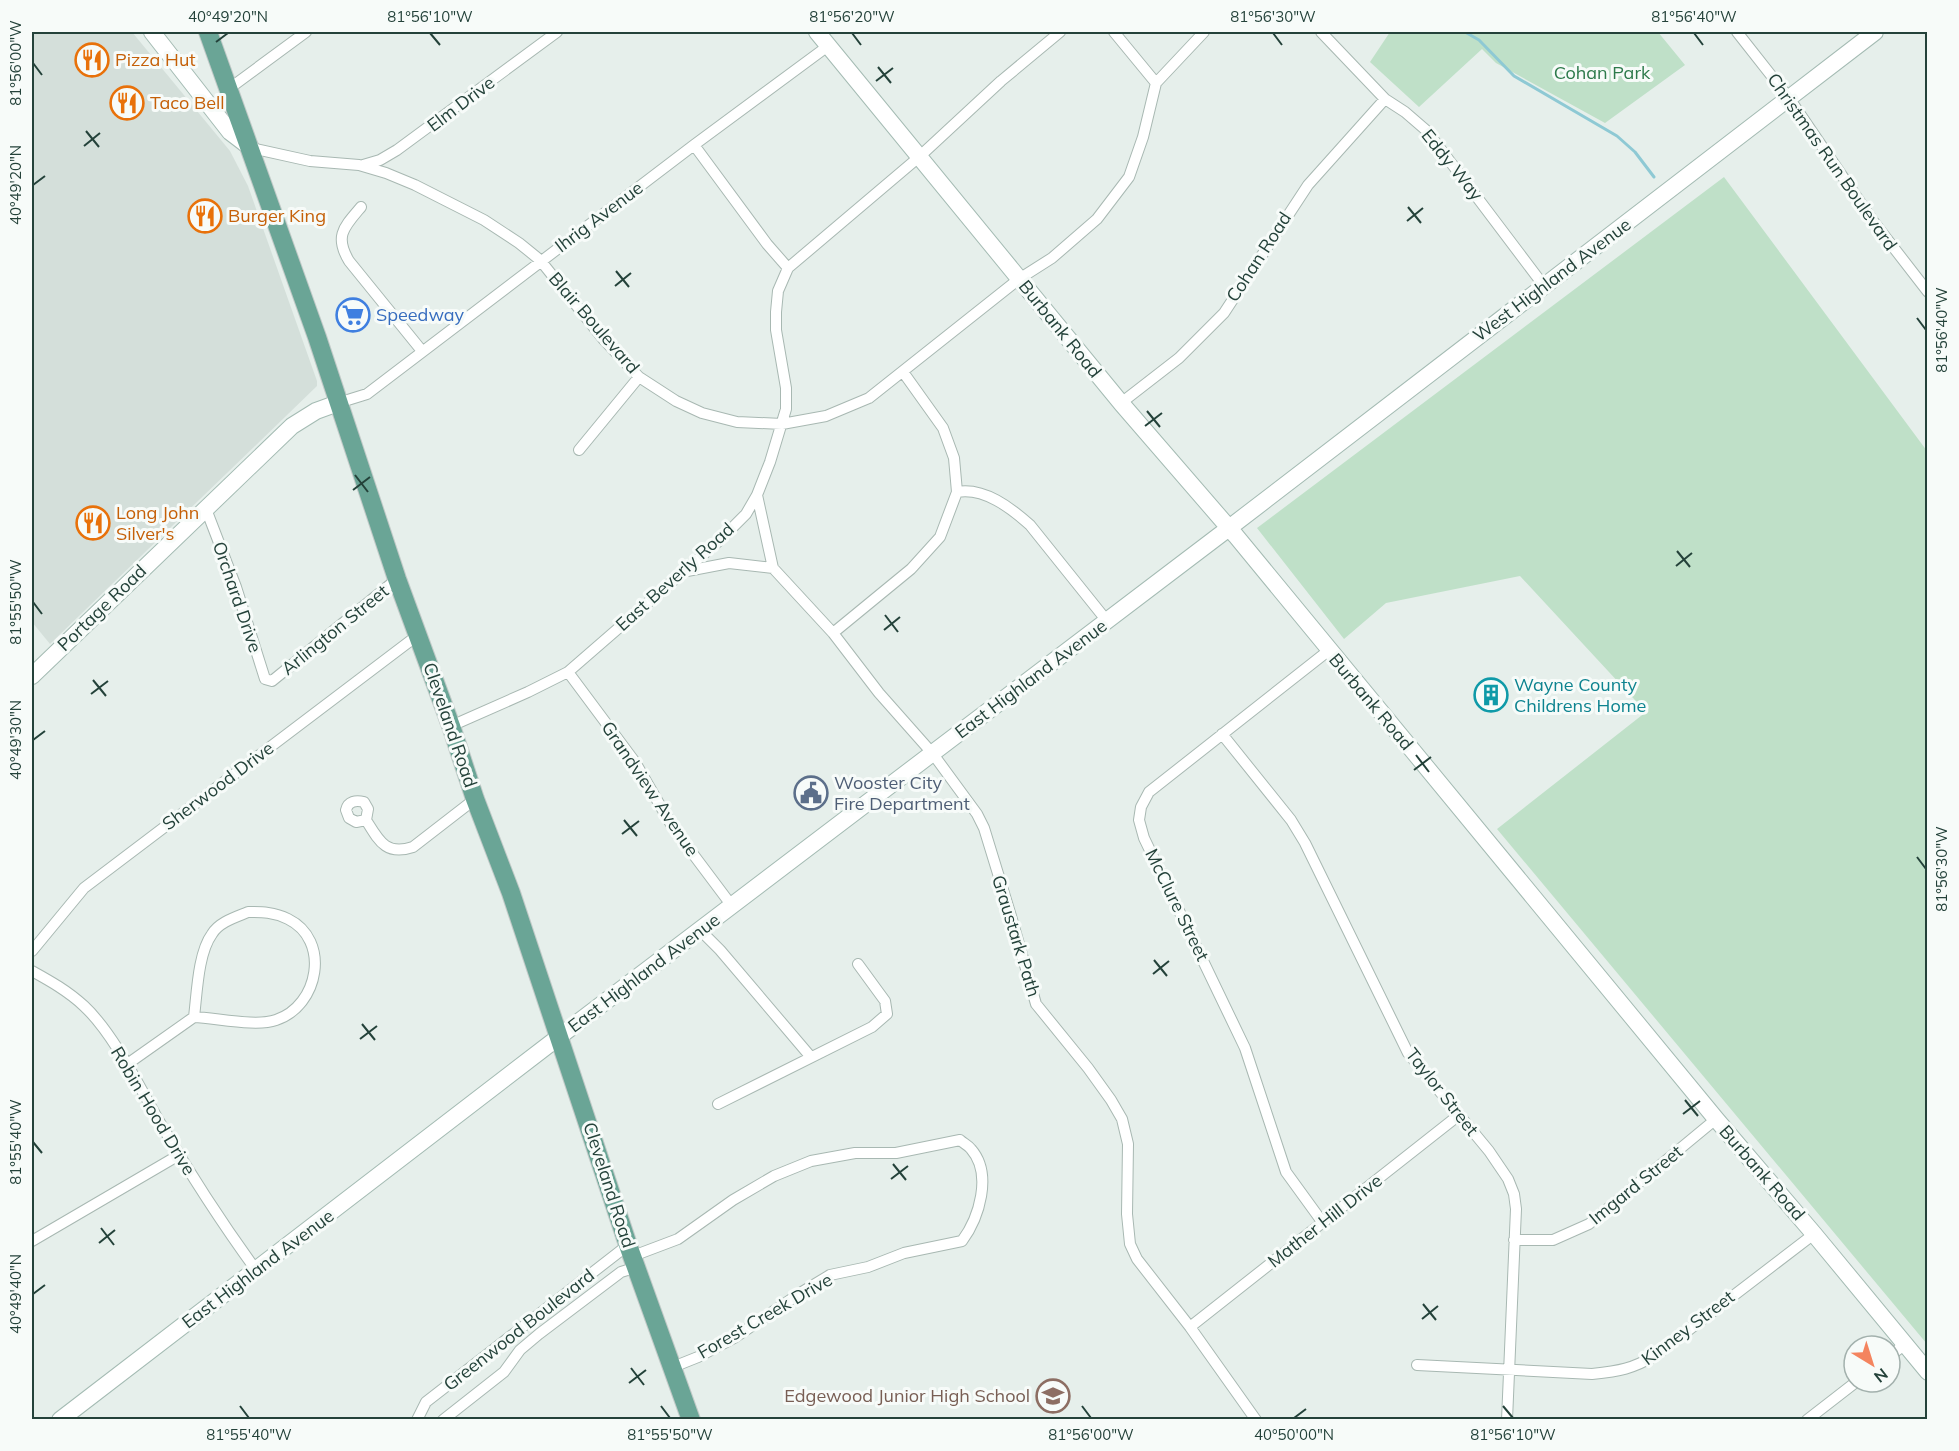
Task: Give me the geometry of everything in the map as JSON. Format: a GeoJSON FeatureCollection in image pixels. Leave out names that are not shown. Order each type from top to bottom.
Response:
{"type":"FeatureCollection","features":[{"type":"Feature","properties":{"kind":"main road","name":"Cleveland Road"},"geometry":{"type":"LineString","coordinates":[[208,32],[230,88],[317,337],[397,579],[511,893],[633,1256],[691,1419]]}},
{"type":"Feature","properties":{"kind":"street"},"geometry":{"type":"LineString","coordinates":[[152,32],[230,132],[251,148]]}},
{"type":"Feature","properties":{"kind":"street"},"geometry":{"type":"LineString","coordinates":[[230,88],[306,32]]}},
{"type":"Feature","properties":{"kind":"street","name":"Elm Drive"},"geometry":{"type":"LineString","coordinates":[[359,165],[380,160],[397,150],[557,32]]}},
{"type":"Feature","properties":{"kind":"street","name":"Burbank Road"},"geometry":{"type":"LineString","coordinates":[[817,32],[1121,403],[1229,528],[1328,651],[1928,1372]]}},
{"type":"Feature","properties":{"kind":"street","name":"East Beverly Road"},"geometry":{"type":"LineString","coordinates":[[451,726],[568,672],[720,540],[746,514],[757,495],[770,462],[786,409],[786,388],[776,330],[776,312],[778,291],[788,268],[919,157],[1001,81],[1060,32]]}},
{"type":"Feature","properties":{"kind":"street"},"geometry":{"type":"LineString","coordinates":[[1114,32],[1156,82],[1204,32]]}},
{"type":"Feature","properties":{"kind":"street","name":"Eddy Way"},"geometry":{"type":"LineString","coordinates":[[1321,32],[1385,99],[1428,131],[1544,286]]}},
{"type":"Feature","properties":{"kind":"street","name":"Christmas Run Boulevard"},"geometry":{"type":"LineString","coordinates":[[1737,32],[1789,98],[1873,221],[1928,292]]}},
{"type":"Feature","properties":{"kind":"street","name":"West Highland Avenue"},"geometry":{"type":"LineString","coordinates":[[1229,528],[1875,32]]}},
{"type":"Feature","properties":{"kind":"street","name":"Ihrig Avenue"},"geometry":{"type":"LineString","coordinates":[[338,403],[367,394],[540,261],[828,46]]}},
{"type":"Feature","properties":{"kind":"street","name":"Blair Boulevard"},"geometry":{"type":"LineString","coordinates":[[251,148],[310,161],[359,165],[415,185],[484,220],[519,243],[540,261],[604,340],[639,377],[676,401],[702,413],[737,422],[782,424],[812,419],[869,398],[1019,279],[1052,258],[1097,219],[1129,177],[1143,137],[1156,82]]}},
{"type":"Feature","properties":{"kind":"street","name":"Cohan Road"},"geometry":{"type":"LineString","coordinates":[[1121,403],[1179,358],[1224,313],[1308,185],[1385,99]]}},
{"type":"Feature","properties":{"kind":"street"},"geometry":{"type":"LineString","coordinates":[[694,145],[766,244],[788,268]]}},
{"type":"Feature","properties":{"kind":"street"},"geometry":{"type":"LineString","coordinates":[[362,207],[344,230],[340,244],[349,261],[422,351]]}},
{"type":"Feature","properties":{"kind":"street"},"geometry":{"type":"LineString","coordinates":[[833,633],[911,569],[940,537],[957,492],[954,459],[943,428],[903,372]]}},
{"type":"Feature","properties":{"kind":"street"},"geometry":{"type":"LineString","coordinates":[[579,450],[639,377]]}},
{"type":"Feature","properties":{"kind":"street","name":"Portage Road"},"geometry":{"type":"LineString","coordinates":[[32,676],[292,426],[316,411],[338,403]]}},
{"type":"Feature","properties":{"kind":"street"},"geometry":{"type":"LineString","coordinates":[[957,492],[973,491],[981,494],[1021,517],[1107,621]]}},
{"type":"Feature","properties":{"kind":"street"},"geometry":{"type":"LineString","coordinates":[[682,572],[729,562],[773,568],[757,495]]}},
{"type":"Feature","properties":{"kind":"street","name":"Orchard Drive"},"geometry":{"type":"LineString","coordinates":[[206,509],[236,586],[265,679],[272,681]]}},
{"type":"Feature","properties":{"kind":"street","name":"East Highland Avenue"},"geometry":{"type":"LineString","coordinates":[[60,1419],[1229,528]]}},
{"type":"Feature","properties":{"kind":"street","name":"Graustark Path"},"geometry":{"type":"LineString","coordinates":[[773,568],[833,633],[879,693],[933,754],[977,814],[984,828],[1036,1004],[1112,1100],[1122,1119],[1128,1144],[1127,1214],[1130,1244],[1137,1259],[1190,1327],[1256,1419]]}},
{"type":"Feature","properties":{"kind":"street","name":"Arlington Street"},"geometry":{"type":"LineString","coordinates":[[272,681],[397,579]]}},
{"type":"Feature","properties":{"kind":"street","name":"Sherwood Drive"},"geometry":{"type":"LineString","coordinates":[[32,951],[84,888],[418,635]]}},
{"type":"Feature","properties":{"kind":"street","name":"McClure Street"},"geometry":{"type":"LineString","coordinates":[[1323,1223],[1286,1172],[1245,1048],[1197,944],[1151,853],[1140,820],[1141,807],[1149,792],[1328,651]]}},
{"type":"Feature","properties":{"kind":"street","name":"Grandview Avenue"},"geometry":{"type":"LineString","coordinates":[[568,672],[635,762],[672,826],[732,906]]}},
{"type":"Feature","properties":{"kind":"street","name":"Taylor Street"},"geometry":{"type":"LineString","coordinates":[[1222,734],[1292,820],[1408,1053],[1489,1151],[1508,1179],[1514,1194],[1516,1209],[1507,1419]]}},
{"type":"Feature","properties":{"kind":"street"},"geometry":{"type":"LineString","coordinates":[[366,820],[377,837],[389,849],[402,851],[413,847],[475,799]]}},
{"type":"Feature","properties":{"kind":"street"},"geometry":{"type":"LineString","coordinates":[[126,1065],[194,1017],[251,1023],[275,1021],[288,1015],[306,996],[313,982],[314,955],[305,934],[290,920],[270,912],[248,912],[226,922],[212,932],[205,947],[194,1017]]}},
{"type":"Feature","properties":{"kind":"street"},"geometry":{"type":"LineString","coordinates":[[700,930],[727,958],[810,1056]]}},
{"type":"Feature","properties":{"kind":"street"},"geometry":{"type":"LineString","coordinates":[[718,1104],[872,1027],[887,1014],[885,1000],[858,964]]}},
{"type":"Feature","properties":{"kind":"street","name":"Robin Hood Drive"},"geometry":{"type":"LineString","coordinates":[[32,970],[64,989],[86,1007],[100,1024],[225,1228],[256,1270]]}},
{"type":"Feature","properties":{"kind":"street","name":"Mather Hill Drive"},"geometry":{"type":"LineString","coordinates":[[1190,1327],[1459,1115]]}},
{"type":"Feature","properties":{"kind":"street","name":"Imgard Street"},"geometry":{"type":"LineString","coordinates":[[1514,1240],[1553,1240],[1589,1224],[1716,1119]]}},
{"type":"Feature","properties":{"kind":"street","name":"Forest Creek Drive"},"geometry":{"type":"LineString","coordinates":[[633,1256],[678,1239],[733,1200],[774,1176],[811,1161],[855,1153],[896,1153],[960,1140],[972,1149],[982,1172],[980,1201],[970,1230],[962,1241],[904,1253],[868,1267],[830,1275],[734,1338],[673,1367]]}},
{"type":"Feature","properties":{"kind":"street"},"geometry":{"type":"LineString","coordinates":[[32,1241],[179,1155]]}},
{"type":"Feature","properties":{"kind":"street","name":"Kinney Street"},"geometry":{"type":"LineString","coordinates":[[1417,1365],[1592,1374],[1636,1367],[1656,1355],[1814,1234]]}},
{"type":"Feature","properties":{"kind":"street","name":"Greenwood Boulevard"},"geometry":{"type":"LineString","coordinates":[[419,1418],[426,1402],[555,1302],[633,1256]]}},
{"type":"Feature","properties":{"kind":"street","name":"Greenwood Boulevard"},"geometry":{"type":"LineString","coordinates":[[443,1419],[504,1372],[520,1350],[621,1272],[633,1256]]}},
{"type":"Feature","properties":{"kind":"street"},"geometry":{"type":"LineString","coordinates":[[555,1302],[565,1314]]}},
{"type":"Feature","properties":{"kind":"street"},"geometry":{"type":"LineString","coordinates":[[1807,1419],[1842,1393]]}},
{"type":"Feature","properties":{"kind":"shaded area"},"geometry":{"type":"Polygon","coordinates":[[[32,32],[132,32],[230,151],[248,186],[317,381],[317,386],[50,644],[32,622],[32,32]]]}},
{"type":"Feature","properties":{"kind":"green space","name":"Cohan Park"},"geometry":{"type":"Polygon","coordinates":[[[1390,32],[1658,32],[1685,65],[1605,123],[1496,63],[1482,49],[1419,107],[1370,62],[1390,32]]]}},
{"type":"Feature","properties":{"kind":"green space"},"geometry":{"type":"Polygon","coordinates":[[[1724,177],[1927,451],[1927,1344],[1497,829],[1646,712],[1520,576],[1386,603],[1344,639],[1257,528],[1724,177]]]}},
{"type":"Feature","properties":{"kind":"waterway"},"geometry":{"type":"LineString","coordinates":[[1465,32],[1479,40],[1514,76],[1617,136],[1635,152],[1654,177]]}},
{"type":"Feature","properties":{"kind":"place","name":"Pizza Hut"},"geometry":{"type":"Point","coordinates":[92,60]}},
{"type":"Feature","properties":{"kind":"place","name":"Taco Bell"},"geometry":{"type":"Point","coordinates":[127,103]}},
{"type":"Feature","properties":{"kind":"place","name":"Burger King"},"geometry":{"type":"Point","coordinates":[205,216]}},
{"type":"Feature","properties":{"kind":"place","name":"Speedway"},"geometry":{"type":"Point","coordinates":[353,315]}},
{"type":"Feature","properties":{"kind":"place","name":"Long John Silver's"},"geometry":{"type":"Point","coordinates":[93,523]}},
{"type":"Feature","properties":{"kind":"place","name":"Wayne County Childrens Home"},"geometry":{"type":"Point","coordinates":[1491,695]}},
{"type":"Feature","properties":{"kind":"place","name":"Wooster City Fire Department"},"geometry":{"type":"Point","coordinates":[811,793]}},
{"type":"Feature","properties":{"kind":"place","name":"Edgewood Junior High School"},"geometry":{"type":"Point","coordinates":[1053,1396]}}]}
